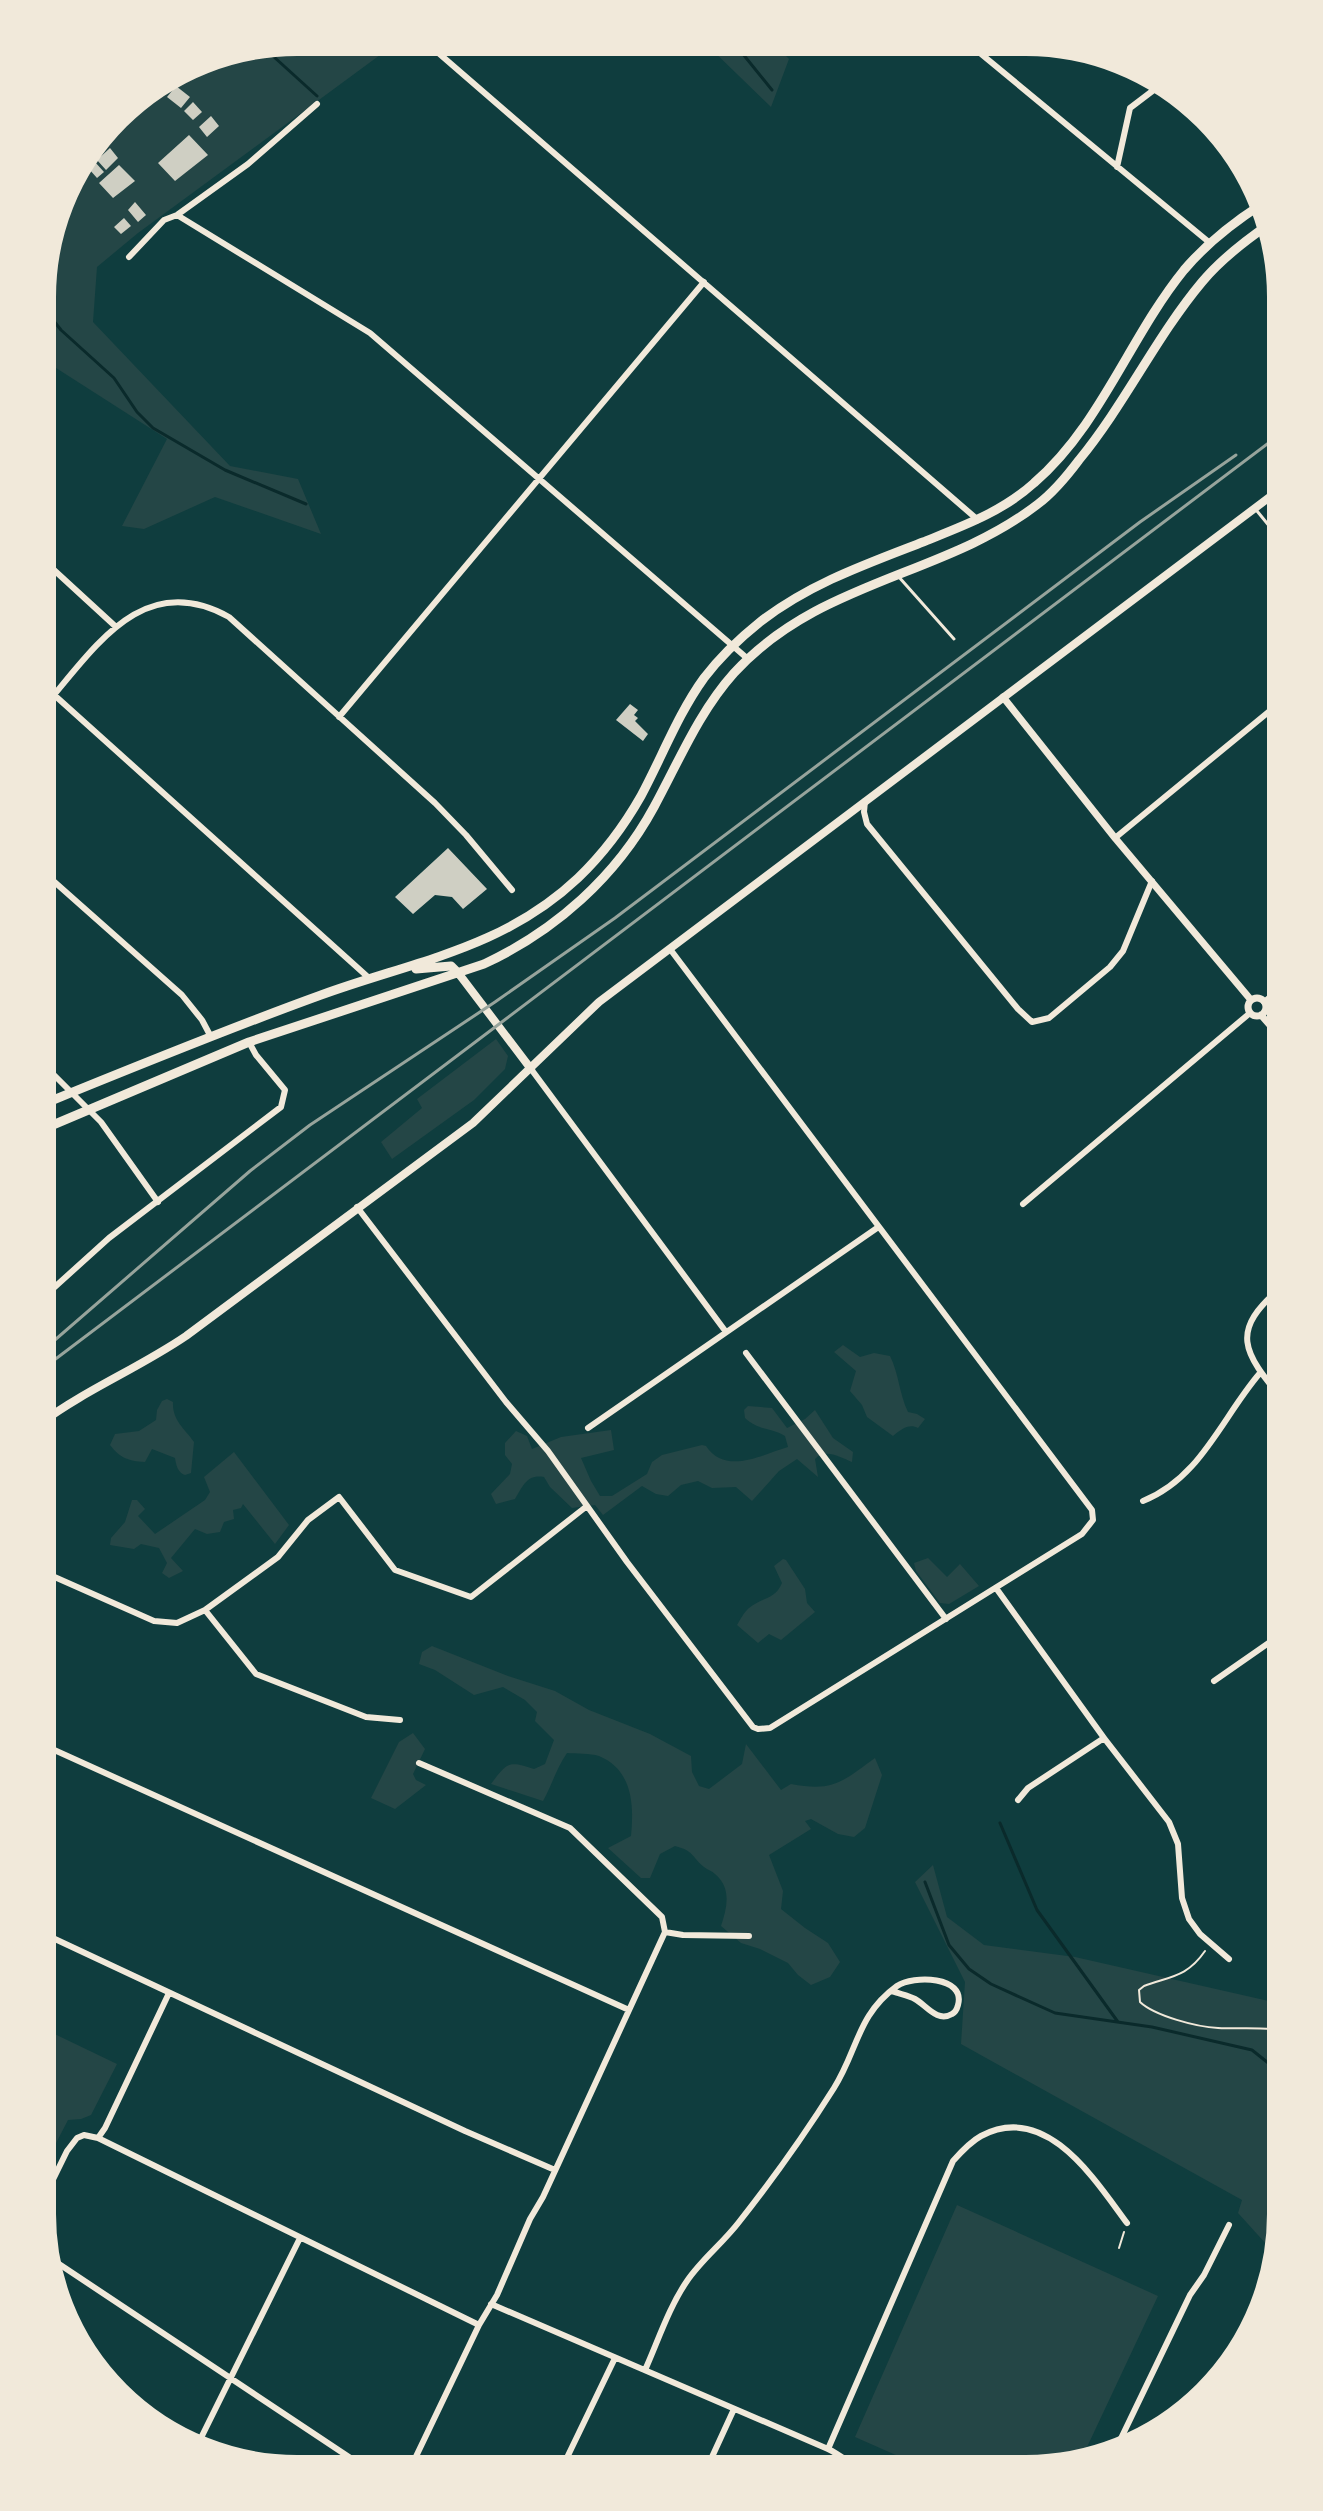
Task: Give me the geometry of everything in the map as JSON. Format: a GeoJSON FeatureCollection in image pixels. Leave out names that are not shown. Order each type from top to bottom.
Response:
{"type":"FeatureCollection","features":[{"type":"Feature","properties":{"kind":"highway"},"geometry":{"type":"LineString","coordinates":[[54,1100],[369,978],[477,944],[534,913],[579,877],[622,826],[689,701],[733,645],[794,597],[832,577],[978,520],[1019,496],[1059,461],[1081,432],[1183,271],[1210,243],[1253,211]]}},
{"type":"Feature","properties":{"kind":"highway"},"geometry":{"type":"LineString","coordinates":[[54,1125],[249,1042],[459,974],[512,951],[547,929],[600,880],[637,836],[706,711],[748,659],[797,621],[823,606],[996,532],[1039,503],[1086,452],[1203,281],[1241,244],[1260,231]]}},
{"type":"Feature","properties":{"kind":"highway"},"geometry":{"type":"LineString","coordinates":[[396,970],[451,966],[459,974]]}},
{"type":"Feature","properties":{"kind":"main road"},"geometry":{"type":"LineString","coordinates":[[54,1414],[186,1336],[473,1123],[599,1002],[1269,498]]}},
{"type":"Feature","properties":{"kind":"main road"},"geometry":{"type":"LineString","coordinates":[[459,974],[531,1069]]}},
{"type":"Feature","properties":{"kind":"street"},"geometry":{"type":"LineString","coordinates":[[440,54],[978,520]]}},
{"type":"Feature","properties":{"kind":"street"},"geometry":{"type":"LineString","coordinates":[[981,54],[1210,243]]}},
{"type":"Feature","properties":{"kind":"street"},"geometry":{"type":"LineString","coordinates":[[1117,167],[1130,108],[1153,90]]}},
{"type":"Feature","properties":{"kind":"street"},"geometry":{"type":"LineString","coordinates":[[129,257],[164,220],[177,215],[248,164],[317,104]]}},
{"type":"Feature","properties":{"kind":"street"},"geometry":{"type":"LineString","coordinates":[[177,215],[370,333],[748,659]]}},
{"type":"Feature","properties":{"kind":"street"},"geometry":{"type":"LineString","coordinates":[[339,717],[704,282]]}},
{"type":"Feature","properties":{"kind":"street"},"geometry":{"type":"LineString","coordinates":[[54,570],[115,626]]}},
{"type":"Feature","properties":{"kind":"street"},"geometry":{"type":"LineString","coordinates":[[369,978],[54,695],[115,626],[148,607],[169,602],[189,602],[212,608],[229,617],[435,803],[512,890]]}},
{"type":"Feature","properties":{"kind":"street"},"geometry":{"type":"LineString","coordinates":[[1003,697],[1115,838],[1251,1000]]}},
{"type":"Feature","properties":{"kind":"street"},"geometry":{"type":"LineString","coordinates":[[1115,838],[1269,712]]}},
{"type":"Feature","properties":{"kind":"street"},"geometry":{"type":"LineString","coordinates":[[865,801],[867,824],[1008,997],[1032,1022],[1049,1018],[1110,967],[1123,951],[1152,881]]}},
{"type":"Feature","properties":{"kind":"street"},"geometry":{"type":"LineString","coordinates":[[54,882],[182,995],[211,1037]]}},
{"type":"Feature","properties":{"kind":"street"},"geometry":{"type":"LineString","coordinates":[[357,1207],[506,1402],[548,1451],[753,1727],[770,1728],[1082,1534],[1093,1520],[1092,1510],[670,949]]}},
{"type":"Feature","properties":{"kind":"street"},"geometry":{"type":"LineString","coordinates":[[1257,998],[1264,1002],[1266,1008],[1261,1015],[1250,1013],[1248,1005],[1251,1000],[1257,998]]}},
{"type":"Feature","properties":{"kind":"street"},"geometry":{"type":"LineString","coordinates":[[1264,1002],[1269,998]]}},
{"type":"Feature","properties":{"kind":"street"},"geometry":{"type":"LineString","coordinates":[[1023,1204],[1250,1013]]}},
{"type":"Feature","properties":{"kind":"street"},"geometry":{"type":"LineString","coordinates":[[1261,1015],[1269,1024]]}},
{"type":"Feature","properties":{"kind":"street"},"geometry":{"type":"LineString","coordinates":[[54,1286],[109,1238],[281,1107],[285,1090],[249,1042]]}},
{"type":"Feature","properties":{"kind":"street"},"geometry":{"type":"LineString","coordinates":[[531,1069],[726,1332]]}},
{"type":"Feature","properties":{"kind":"street"},"geometry":{"type":"LineString","coordinates":[[54,1075],[101,1122],[158,1202]]}},
{"type":"Feature","properties":{"kind":"street"},"geometry":{"type":"LineString","coordinates":[[588,1428],[877,1228]]}},
{"type":"Feature","properties":{"kind":"street"},"geometry":{"type":"LineString","coordinates":[[1268,1299],[1256,1310],[1250,1323],[1250,1355],[1268,1383]]}},
{"type":"Feature","properties":{"kind":"street"},"geometry":{"type":"LineString","coordinates":[[746,1353],[946,1619]]}},
{"type":"Feature","properties":{"kind":"street"},"geometry":{"type":"LineString","coordinates":[[1143,1501],[1164,1491],[1194,1466],[1260,1373]]}},
{"type":"Feature","properties":{"kind":"street"},"geometry":{"type":"LineString","coordinates":[[54,1577],[154,1621],[177,1623],[205,1610],[278,1557],[308,1520],[339,1497],[395,1570],[471,1597],[587,1506]]}},
{"type":"Feature","properties":{"kind":"street"},"geometry":{"type":"LineString","coordinates":[[996,1588],[1169,1822],[1176,1835],[1185,1910],[1193,1926],[1229,1959]]}},
{"type":"Feature","properties":{"kind":"street"},"geometry":{"type":"LineString","coordinates":[[205,1610],[256,1674],[366,1717],[400,1720]]}},
{"type":"Feature","properties":{"kind":"street"},"geometry":{"type":"LineString","coordinates":[[1214,1681],[1268,1643]]}},
{"type":"Feature","properties":{"kind":"street"},"geometry":{"type":"LineString","coordinates":[[1018,1800],[1028,1788],[1104,1738]]}},
{"type":"Feature","properties":{"kind":"street"},"geometry":{"type":"LineString","coordinates":[[54,1750],[629,2010]]}},
{"type":"Feature","properties":{"kind":"street"},"geometry":{"type":"LineString","coordinates":[[416,2457],[543,2197],[665,1932],[662,1917],[570,1828],[419,1763]]}},
{"type":"Feature","properties":{"kind":"street"},"geometry":{"type":"LineString","coordinates":[[665,1932],[749,1936]]}},
{"type":"Feature","properties":{"kind":"street"},"geometry":{"type":"LineString","coordinates":[[54,1939],[555,2170]]}},
{"type":"Feature","properties":{"kind":"street"},"geometry":{"type":"LineString","coordinates":[[645,2370],[684,2285],[738,2224],[837,2085],[873,2007],[892,1991],[906,1982],[934,1979],[957,1990],[960,2001],[955,2012],[948,2016],[936,2015],[915,1999],[892,1991]]}},
{"type":"Feature","properties":{"kind":"street"},"geometry":{"type":"LineString","coordinates":[[98,2138],[169,1993]]}},
{"type":"Feature","properties":{"kind":"street"},"geometry":{"type":"LineString","coordinates":[[828,2449],[953,2161],[982,2135],[1005,2129],[1027,2129],[1059,2143],[1085,2166],[1127,2223]]}},
{"type":"Feature","properties":{"kind":"street"},"geometry":{"type":"LineString","coordinates":[[54,2178],[72,2143],[84,2135],[98,2138],[479,2325]]}},
{"type":"Feature","properties":{"kind":"street"},"geometry":{"type":"LineString","coordinates":[[1122,2437],[1190,2295],[1229,2225]]}},
{"type":"Feature","properties":{"kind":"street"},"geometry":{"type":"LineString","coordinates":[[202,2437],[300,2238]]}},
{"type":"Feature","properties":{"kind":"street"},"geometry":{"type":"LineString","coordinates":[[60,2265],[349,2457]]}},
{"type":"Feature","properties":{"kind":"street"},"geometry":{"type":"LineString","coordinates":[[491,2304],[844,2457]]}},
{"type":"Feature","properties":{"kind":"street"},"geometry":{"type":"LineString","coordinates":[[567,2457],[615,2358]]}},
{"type":"Feature","properties":{"kind":"street"},"geometry":{"type":"LineString","coordinates":[[712,2457],[734,2409]]}},
{"type":"Feature","properties":{"kind":"lane"},"geometry":{"type":"LineString","coordinates":[[1255,508],[1269,525]]}},
{"type":"Feature","properties":{"kind":"lane"},"geometry":{"type":"LineString","coordinates":[[896,574],[954,639]]}},
{"type":"Feature","properties":{"kind":"path"},"geometry":{"type":"LineString","coordinates":[[1210,1943],[1199,1959],[1181,1974],[1144,1986],[1138,1995],[1140,2002],[1158,2014],[1215,2028],[1268,2028]]}},
{"type":"Feature","properties":{"kind":"path"},"geometry":{"type":"LineString","coordinates":[[1119,2248],[1127,2223]]}},
{"type":"Feature","properties":{"kind":"shaded area"},"geometry":{"type":"Polygon","coordinates":[[[381,54],[138,233],[97,267],[93,322],[230,466],[298,479],[321,534],[215,497],[144,529],[122,526],[167,439],[54,367],[56,265],[72,204],[87,175],[114,137],[137,114],[162,95],[204,72],[265,56],[381,54]]]}},
{"type":"Feature","properties":{"kind":"shaded area"},"geometry":{"type":"Polygon","coordinates":[[[716,54],[784,54],[789,59],[771,107],[716,54]]]}},
{"type":"Feature","properties":{"kind":"shaded area"},"geometry":{"type":"Polygon","coordinates":[[[496,1039],[508,1056],[505,1069],[474,1100],[392,1159],[381,1142],[422,1108],[417,1099],[496,1039]]]}},
{"type":"Feature","properties":{"kind":"shaded area"},"geometry":{"type":"Polygon","coordinates":[[[843,1345],[860,1357],[874,1353],[890,1356],[908,1412],[925,1419],[918,1428],[908,1427],[893,1436],[867,1417],[850,1391],[856,1371],[834,1352],[843,1345]]]}},
{"type":"Feature","properties":{"kind":"shaded area"},"geometry":{"type":"Polygon","coordinates":[[[167,1399],[173,1402],[177,1419],[194,1442],[191,1473],[185,1475],[179,1471],[175,1458],[152,1449],[145,1462],[134,1461],[121,1456],[110,1445],[115,1434],[139,1431],[156,1420],[157,1410],[167,1399]]]}},
{"type":"Feature","properties":{"kind":"shaded area"},"geometry":{"type":"Polygon","coordinates":[[[748,1406],[772,1408],[787,1428],[815,1410],[833,1438],[853,1452],[852,1462],[833,1454],[823,1454],[815,1459],[818,1477],[797,1459],[779,1471],[752,1501],[736,1487],[712,1488],[698,1481],[681,1485],[668,1496],[656,1494],[642,1486],[603,1515],[595,1505],[572,1508],[544,1477],[529,1479],[515,1499],[496,1504],[491,1494],[510,1474],[512,1464],[505,1455],[505,1443],[516,1431],[527,1436],[532,1449],[561,1437],[611,1430],[614,1450],[581,1458],[600,1496],[612,1496],[647,1474],[652,1462],[662,1455],[702,1445],[724,1460],[734,1461],[756,1458],[788,1447],[785,1436],[745,1418],[744,1410],[748,1406]]]}},
{"type":"Feature","properties":{"kind":"shaded area"},"geometry":{"type":"Polygon","coordinates":[[[234,1452],[289,1525],[275,1544],[243,1504],[241,1508],[233,1510],[234,1519],[224,1522],[220,1532],[207,1534],[195,1529],[171,1558],[183,1571],[169,1578],[162,1573],[167,1563],[159,1548],[141,1544],[134,1549],[110,1545],[111,1538],[125,1522],[132,1500],[137,1500],[145,1509],[138,1516],[155,1534],[205,1500],[210,1492],[204,1477],[234,1452]]]}},
{"type":"Feature","properties":{"kind":"shaded area"},"geometry":{"type":"Polygon","coordinates":[[[928,1558],[947,1577],[960,1564],[979,1586],[949,1604],[940,1603],[916,1571],[914,1563],[928,1558]]]}},
{"type":"Feature","properties":{"kind":"shaded area"},"geometry":{"type":"Polygon","coordinates":[[[783,1559],[805,1589],[807,1603],[815,1612],[781,1640],[769,1634],[758,1643],[737,1625],[749,1608],[779,1589],[782,1583],[774,1566],[783,1559]]]}},
{"type":"Feature","properties":{"kind":"shaded area"},"geometry":{"type":"Polygon","coordinates":[[[432,1646],[555,1691],[589,1710],[650,1734],[691,1756],[692,1772],[699,1786],[709,1789],[742,1764],[746,1744],[781,1790],[791,1784],[817,1787],[836,1783],[875,1758],[882,1775],[865,1828],[854,1837],[838,1834],[811,1819],[805,1821],[811,1829],[769,1855],[783,1891],[781,1909],[828,1943],[840,1962],[830,1977],[811,1985],[788,1963],[741,1943],[721,1926],[726,1905],[724,1886],[715,1874],[686,1850],[675,1846],[660,1854],[650,1878],[641,1878],[608,1848],[631,1836],[632,1825],[629,1790],[619,1770],[610,1762],[595,1755],[567,1753],[543,1801],[491,1784],[509,1765],[534,1769],[545,1764],[554,1740],[535,1721],[537,1712],[525,1700],[503,1687],[474,1695],[435,1670],[419,1664],[422,1652],[432,1646]]]}},
{"type":"Feature","properties":{"kind":"shaded area"},"geometry":{"type":"Polygon","coordinates":[[[413,1733],[425,1749],[413,1774],[416,1780],[426,1785],[395,1809],[371,1798],[399,1742],[413,1733]]]}},
{"type":"Feature","properties":{"kind":"shaded area"},"geometry":{"type":"Polygon","coordinates":[[[933,1865],[947,1917],[984,1945],[1075,1957],[1268,2001],[1266,2244],[1238,2213],[1242,2200],[961,2044],[965,1982],[915,1882],[933,1865]]]}},
{"type":"Feature","properties":{"kind":"shaded area"},"geometry":{"type":"Polygon","coordinates":[[[54,2034],[117,2064],[91,2115],[68,2120],[54,2147],[54,2034]]]}},
{"type":"Feature","properties":{"kind":"shaded area"},"geometry":{"type":"Polygon","coordinates":[[[957,2205],[1158,2296],[1086,2449],[1058,2455],[1026,2457],[900,2457],[855,2437],[957,2205]]]}},
{"type":"Feature","properties":{"kind":"building"},"geometry":{"type":"Polygon","coordinates":[[[177,87],[190,97],[181,108],[167,97],[177,87]]]}},
{"type":"Feature","properties":{"kind":"building"},"geometry":{"type":"Polygon","coordinates":[[[193,102],[202,112],[193,120],[184,111],[193,102]]]}},
{"type":"Feature","properties":{"kind":"building"},"geometry":{"type":"Polygon","coordinates":[[[211,116],[219,126],[207,137],[199,127],[211,116]]]}},
{"type":"Feature","properties":{"kind":"building"},"geometry":{"type":"Polygon","coordinates":[[[189,135],[208,155],[175,181],[158,163],[189,135]]]}},
{"type":"Feature","properties":{"kind":"building"},"geometry":{"type":"Polygon","coordinates":[[[110,148],[118,158],[106,170],[97,160],[110,148]]]}},
{"type":"Feature","properties":{"kind":"building"},"geometry":{"type":"Polygon","coordinates":[[[95,162],[104,172],[97,178],[90,170],[95,162]]]}},
{"type":"Feature","properties":{"kind":"building"},"geometry":{"type":"Polygon","coordinates":[[[119,165],[135,181],[113,198],[99,183],[119,165]]]}},
{"type":"Feature","properties":{"kind":"building"},"geometry":{"type":"Polygon","coordinates":[[[135,202],[146,215],[138,222],[128,210],[135,202]]]}},
{"type":"Feature","properties":{"kind":"building"},"geometry":{"type":"Polygon","coordinates":[[[124,218],[131,226],[121,234],[114,227],[124,218]]]}},
{"type":"Feature","properties":{"kind":"building"},"geometry":{"type":"Polygon","coordinates":[[[630,704],[638,710],[634,715],[638,718],[635,721],[648,734],[643,741],[616,720],[630,704]]]}},
{"type":"Feature","properties":{"kind":"building"},"geometry":{"type":"Polygon","coordinates":[[[448,848],[487,889],[463,909],[452,897],[435,895],[413,914],[395,897],[448,848]]]}},
{"type":"Feature","properties":{"kind":"waterway"},"geometry":{"type":"LineString","coordinates":[[743,54],[772,90]]}},
{"type":"Feature","properties":{"kind":"waterway"},"geometry":{"type":"LineString","coordinates":[[272,56],[317,96]]}},
{"type":"Feature","properties":{"kind":"waterway"},"geometry":{"type":"LineString","coordinates":[[54,321],[114,378],[137,412],[153,428],[225,470],[306,504]]}},
{"type":"Feature","properties":{"kind":"waterway"},"geometry":{"type":"LineString","coordinates":[[1000,1823],[1037,1910],[1118,2022]]}},
{"type":"Feature","properties":{"kind":"waterway"},"geometry":{"type":"LineString","coordinates":[[925,1882],[949,1945],[969,1969],[991,1984],[1055,2013],[1152,2027],[1252,2050],[1268,2063]]}},
{"type":"Feature","properties":{"kind":"railway"},"geometry":{"type":"LineString","coordinates":[[54,1360],[1269,443]]}},
{"type":"Feature","properties":{"kind":"railway"},"geometry":{"type":"LineString","coordinates":[[54,1341],[250,1171],[310,1125],[615,918],[1140,522],[1236,455]]}}]}
